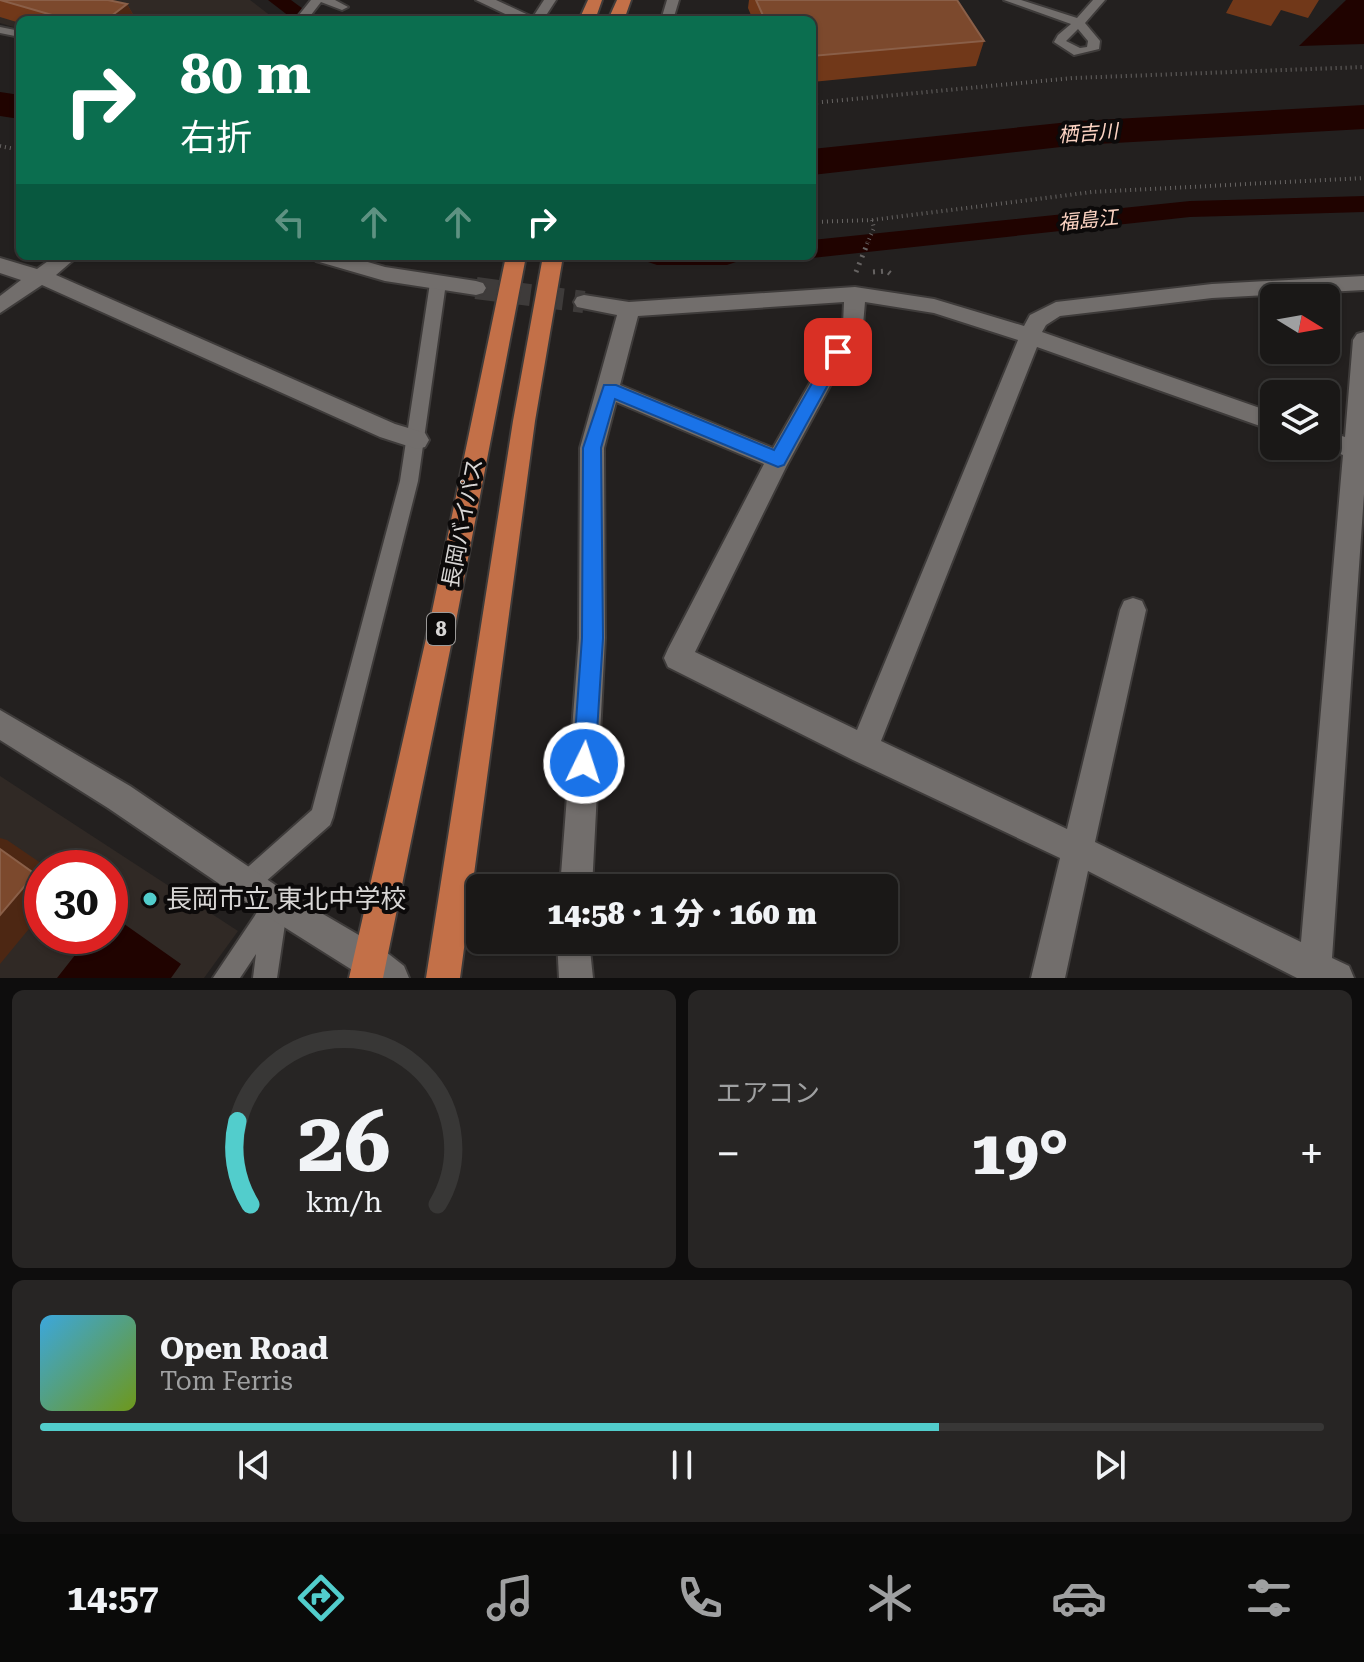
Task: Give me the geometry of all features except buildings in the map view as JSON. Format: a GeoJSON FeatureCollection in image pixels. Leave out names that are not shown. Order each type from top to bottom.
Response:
{"type":"FeatureCollection","features":[{"type":"Feature","properties":{"kind":"highway","name":"長岡バイパス"},"geometry":{"type":"LineString","coordinates":[[443,978],[524,421],[552,260]]}},
{"type":"Feature","properties":{"kind":"highway","name":"長岡バイパス"},"geometry":{"type":"LineString","coordinates":[[376,972],[513,268]]}},
{"type":"Feature","properties":{"kind":"street"},"geometry":{"type":"LineString","coordinates":[[483,0],[521,16]]}},
{"type":"Feature","properties":{"kind":"street"},"geometry":{"type":"LineString","coordinates":[[0,306],[62,260]]}},
{"type":"Feature","properties":{"kind":"street"},"geometry":{"type":"LineString","coordinates":[[337,260],[385,274],[476,288]]}},
{"type":"Feature","properties":{"kind":"street"},"geometry":{"type":"LineString","coordinates":[[0,265],[19,273],[40,276],[388,431],[417,440]]}},
{"type":"Feature","properties":{"kind":"street"},"geometry":{"type":"LineString","coordinates":[[855,283],[853,325],[778,460],[678,658],[863,750],[1076,847],[1322,974],[1360,452],[1364,340]]}},
{"type":"Feature","properties":{"kind":"street"},"geometry":{"type":"LineString","coordinates":[[584,302],[629,309],[855,283],[1029,336],[1260,417]]}},
{"type":"Feature","properties":{"kind":"street"},"geometry":{"type":"LineString","coordinates":[[863,750],[1037,320],[1056,309],[1212,291],[1364,283]]}},
{"type":"Feature","properties":{"kind":"street"},"geometry":{"type":"LineString","coordinates":[[577,874],[592,638],[592,448],[610,390],[629,309]]}},
{"type":"Feature","properties":{"kind":"street"},"geometry":{"type":"LineString","coordinates":[[610,390],[778,460]]}},
{"type":"Feature","properties":{"kind":"street"},"geometry":{"type":"LineString","coordinates":[[1340,445],[1360,452]]}},
{"type":"Feature","properties":{"kind":"street"},"geometry":{"type":"LineString","coordinates":[[1048,978],[1133,610]]}},
{"type":"Feature","properties":{"kind":"street"},"geometry":{"type":"LineString","coordinates":[[0,724],[248,882],[376,972]]}},
{"type":"Feature","properties":{"kind":"street"},"geometry":{"type":"LineString","coordinates":[[574,954],[576,978]]}},
{"type":"Feature","properties":{"kind":"lane"},"geometry":{"type":"LineString","coordinates":[[1010,0],[1079,23],[1099,0]]}},
{"type":"Feature","properties":{"kind":"lane"},"geometry":{"type":"LineString","coordinates":[[305,16],[319,1],[342,7]]}},
{"type":"Feature","properties":{"kind":"lane"},"geometry":{"type":"LineString","coordinates":[[248,882],[322,817],[409,481],[438,283]]}},
{"type":"Feature","properties":{"kind":"lane"},"geometry":{"type":"LineString","coordinates":[[225,978],[276,904]]}},
{"type":"Feature","properties":{"kind":"lane"},"geometry":{"type":"LineString","coordinates":[[265,978],[276,904]]}},
{"type":"Feature","properties":{"kind":"path"},"geometry":{"type":"LineString","coordinates":[[816,103],[1073,78],[1364,67]]}},
{"type":"Feature","properties":{"kind":"path"},"geometry":{"type":"LineString","coordinates":[[816,222],[872,220],[1092,192],[1364,178]]}},
{"type":"Feature","properties":{"kind":"path"},"geometry":{"type":"LineString","coordinates":[[855,283],[874,228],[872,220]]}},
{"type":"Feature","properties":{"kind":"shaded area"},"geometry":{"type":"Polygon","coordinates":[[[0,0],[250,0],[271,16],[16,16],[16,28],[0,23],[0,0]]]}},
{"type":"Feature","properties":{"kind":"shaded area"},"geometry":{"type":"Polygon","coordinates":[[[1346,0],[1364,0],[1364,44],[1299,46],[1346,0]]]}},
{"type":"Feature","properties":{"kind":"shaded area","name":"長岡市立 東北中学校"},"geometry":{"type":"Polygon","coordinates":[[[0,776],[114,850],[24,850],[24,954],[128,954],[128,859],[238,931],[204,978],[0,978],[0,776]]]}},
{"type":"Feature","properties":{"kind":"shaded area"},"geometry":{"type":"Polygon","coordinates":[[[128,927],[181,964],[171,978],[57,978],[76,954],[128,954],[128,927]]]}},
{"type":"Feature","properties":{"kind":"waterway","name":"福島江"},"geometry":{"type":"LineString","coordinates":[[278,0],[302,16]]}},
{"type":"Feature","properties":{"kind":"waterway","name":"栖吉川"},"geometry":{"type":"LineString","coordinates":[[0,104],[16,106]]}},
{"type":"Feature","properties":{"kind":"waterway","name":"栖吉川"},"geometry":{"type":"LineString","coordinates":[[816,162],[1079,133],[1364,117]]}},
{"type":"Feature","properties":{"kind":"waterway","name":"福島江"},"geometry":{"type":"LineString","coordinates":[[816,249],[1190,209],[1364,204]]}},
{"type":"Feature","properties":{"kind":"tunnel"},"geometry":{"type":"LineString","coordinates":[[476,288],[584,302]]}},
{"type":"Feature","properties":{"kind":"place","name":"長岡市立 東北中学校"},"geometry":{"type":"Point","coordinates":[150,899]}},
{"type":"Feature","properties":{"kind":"route"},"geometry":{"type":"LineString","coordinates":[[584,763],[592,638],[592,448],[610,390],[778,460],[838,352]]}}]}
